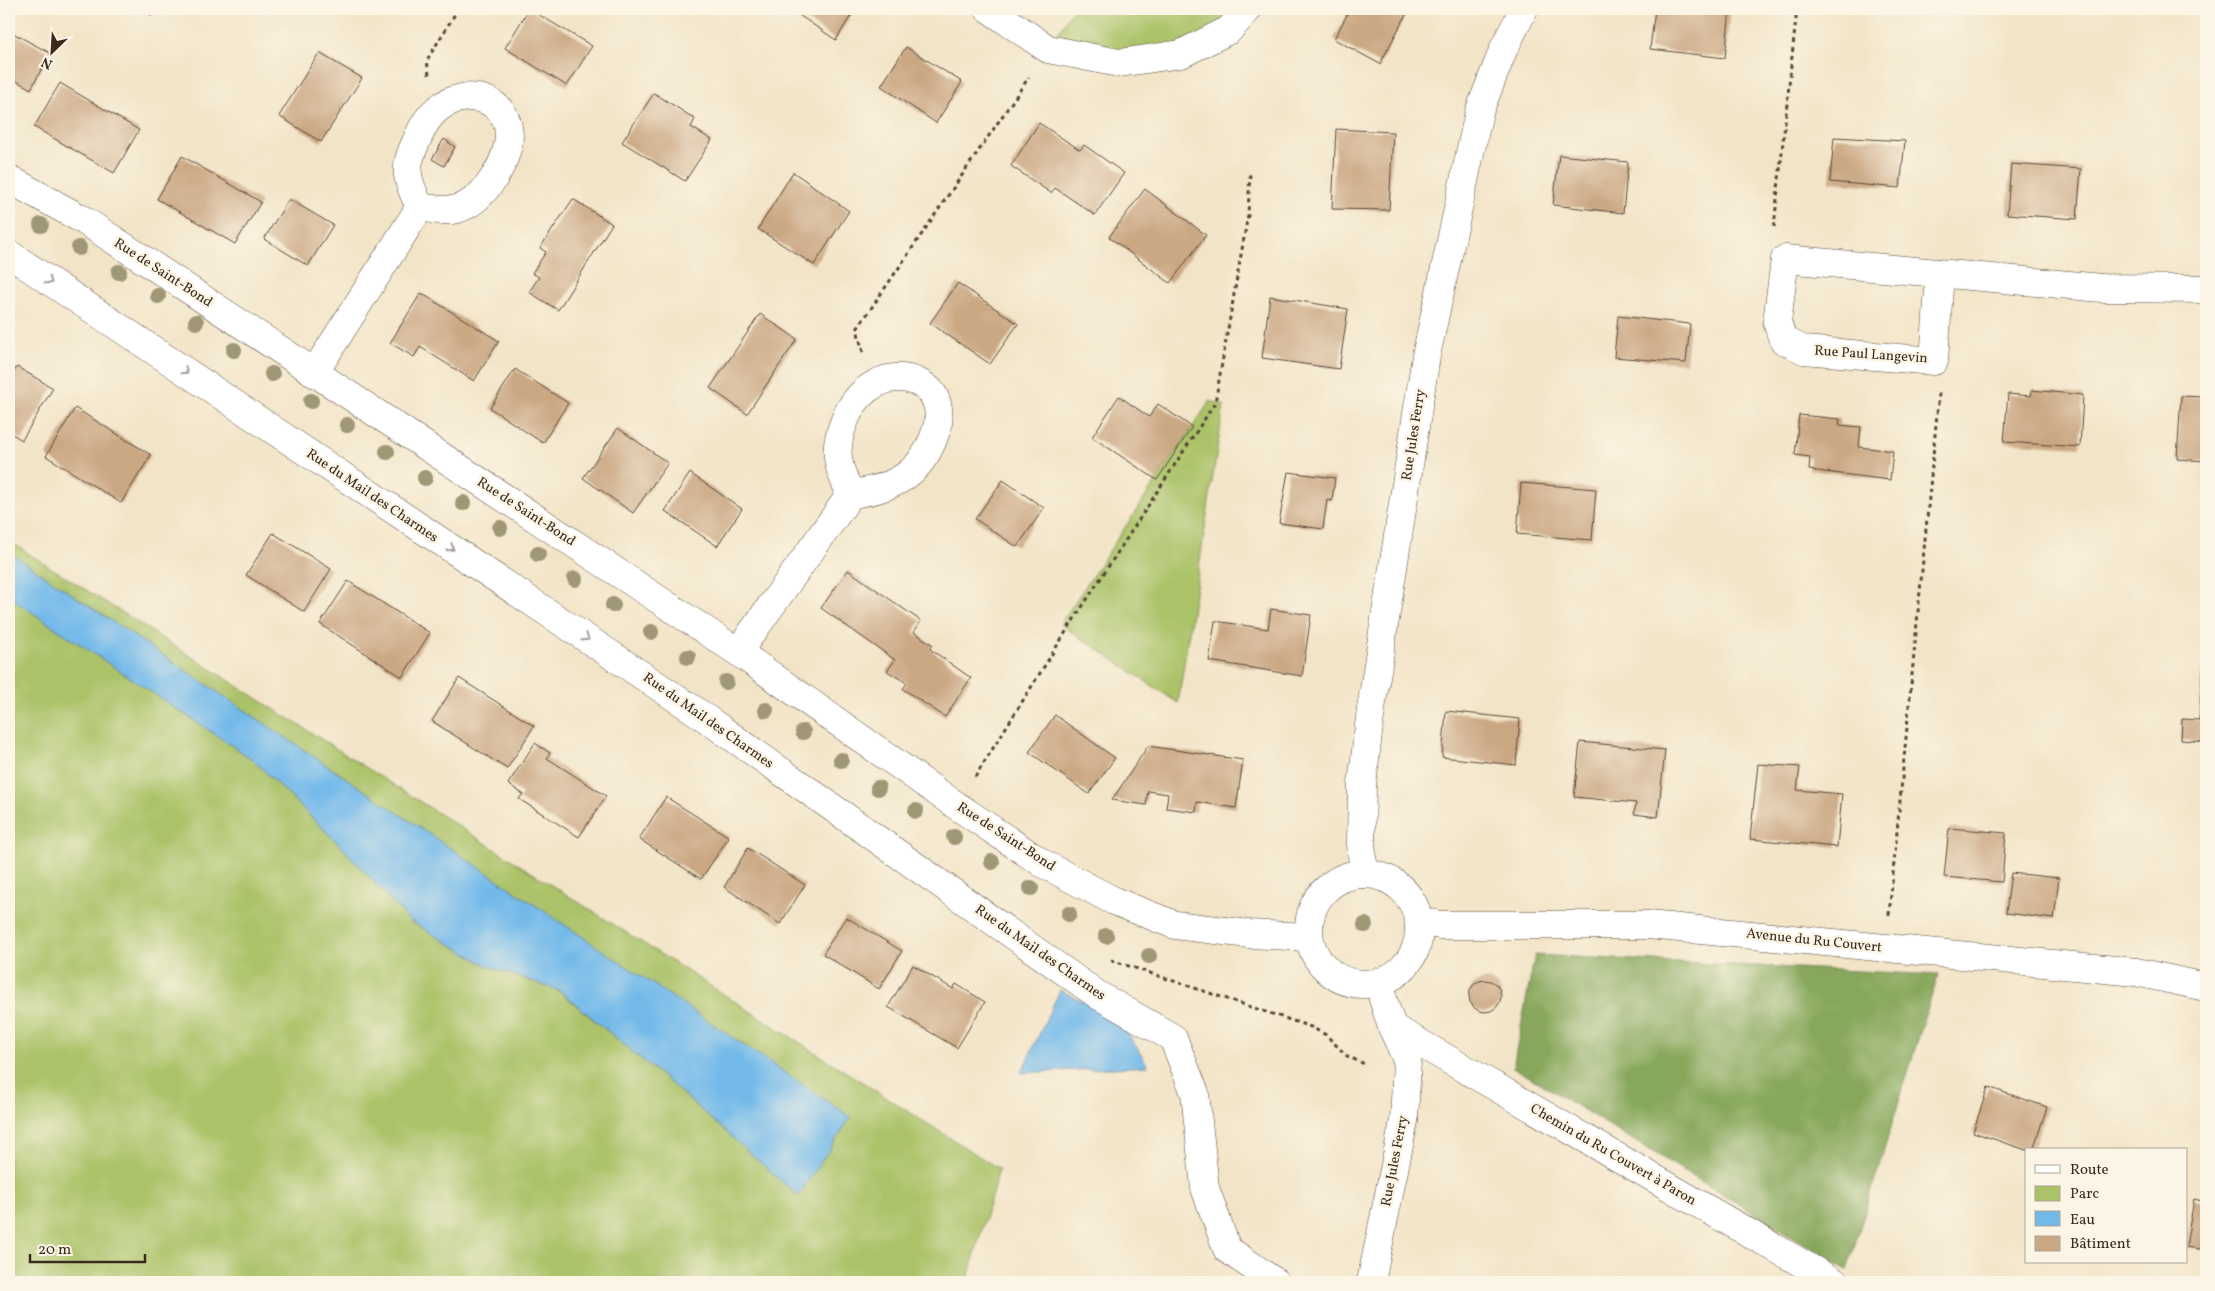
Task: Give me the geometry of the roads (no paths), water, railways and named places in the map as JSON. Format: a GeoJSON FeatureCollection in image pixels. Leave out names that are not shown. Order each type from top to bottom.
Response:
{"type":"FeatureCollection","features":[{"type":"Feature","properties":{"kind":"street"},"geometry":{"type":"LineString","coordinates":[[989,9],[1048,49],[1119,63],[1181,54],[1229,30],[1248,9]]}},
{"type":"Feature","properties":{"kind":"street","name":"Rue Jules Ferry"},"geometry":{"type":"LineString","coordinates":[[1364,874],[1360,844],[1365,756],[1395,548],[1426,356],[1479,112],[1504,48],[1524,9]]}},
{"type":"Feature","properties":{"kind":"street"},"geometry":{"type":"LineString","coordinates":[[474,96],[494,103],[504,116],[508,131],[508,145],[495,174],[475,199],[459,208],[441,211],[420,207],[407,182],[406,165],[422,130],[434,110],[456,99],[474,96]]}},
{"type":"Feature","properties":{"kind":"street","name":"Rue de Saint-Bond"},"geometry":{"type":"LineString","coordinates":[[9,179],[85,222],[738,652],[957,806],[1042,863],[1114,902],[1175,925],[1249,934],[1309,937]]}},
{"type":"Feature","properties":{"kind":"street"},"geometry":{"type":"LineString","coordinates":[[314,373],[420,207]]}},
{"type":"Feature","properties":{"kind":"street","name":"Rue du Mail des Charmes"},"geometry":{"type":"LineString","coordinates":[[9,254],[694,710],[1098,994],[1174,1038],[1195,1092],[1205,1188],[1228,1249],[1275,1282]]}},
{"type":"Feature","properties":{"kind":"street","name":"Rue Paul Langevin"},"geometry":{"type":"LineString","coordinates":[[1784,259],[1940,273],[1934,361],[1804,350],[1783,340],[1777,322],[1784,259]]}},
{"type":"Feature","properties":{"kind":"street"},"geometry":{"type":"LineString","coordinates":[[1940,273],[2102,288],[2206,288]]}},
{"type":"Feature","properties":{"kind":"street"},"geometry":{"type":"LineString","coordinates":[[738,652],[851,494],[888,487],[903,479],[915,469],[929,451],[937,430],[939,415],[937,402],[930,390],[904,377],[884,379],[864,392],[852,406],[839,437],[836,451],[840,474],[851,494]]}},
{"type":"Feature","properties":{"kind":"street"},"geometry":{"type":"LineString","coordinates":[[1364,874],[1380,876],[1394,883],[1406,893],[1415,906],[1419,922],[1419,937],[1415,952],[1406,965],[1395,976],[1380,982],[1362,985],[1343,981],[1326,970],[1314,955],[1309,937],[1309,918],[1316,900],[1322,893],[1329,886],[1345,877],[1364,874]]}},
{"type":"Feature","properties":{"kind":"street","name":"Avenue du Ru Couvert"},"geometry":{"type":"LineString","coordinates":[[1419,922],[1440,925],[1648,925],[2136,972],[2206,987]]}},
{"type":"Feature","properties":{"kind":"street","name":"Rue Jules Ferry"},"geometry":{"type":"LineString","coordinates":[[1371,1282],[1404,1122],[1407,1060],[1392,1027],[1380,982]]}},
{"type":"Feature","properties":{"kind":"street","name":"Chemin du Ru Couvert à Paron"},"geometry":{"type":"LineString","coordinates":[[1392,1027],[1834,1282]]}},
{"type":"Feature","properties":{"kind":"water"},"geometry":{"type":"Polygon","coordinates":[[[9,552],[851,1117],[798,1196],[675,1087],[560,991],[488,966],[410,921],[342,847],[252,759],[9,597],[9,552]]]}},
{"type":"Feature","properties":{"kind":"water"},"geometry":{"type":"Polygon","coordinates":[[[1060,990],[1119,1019],[1148,1066],[1021,1073],[1060,990]]]}}]}
